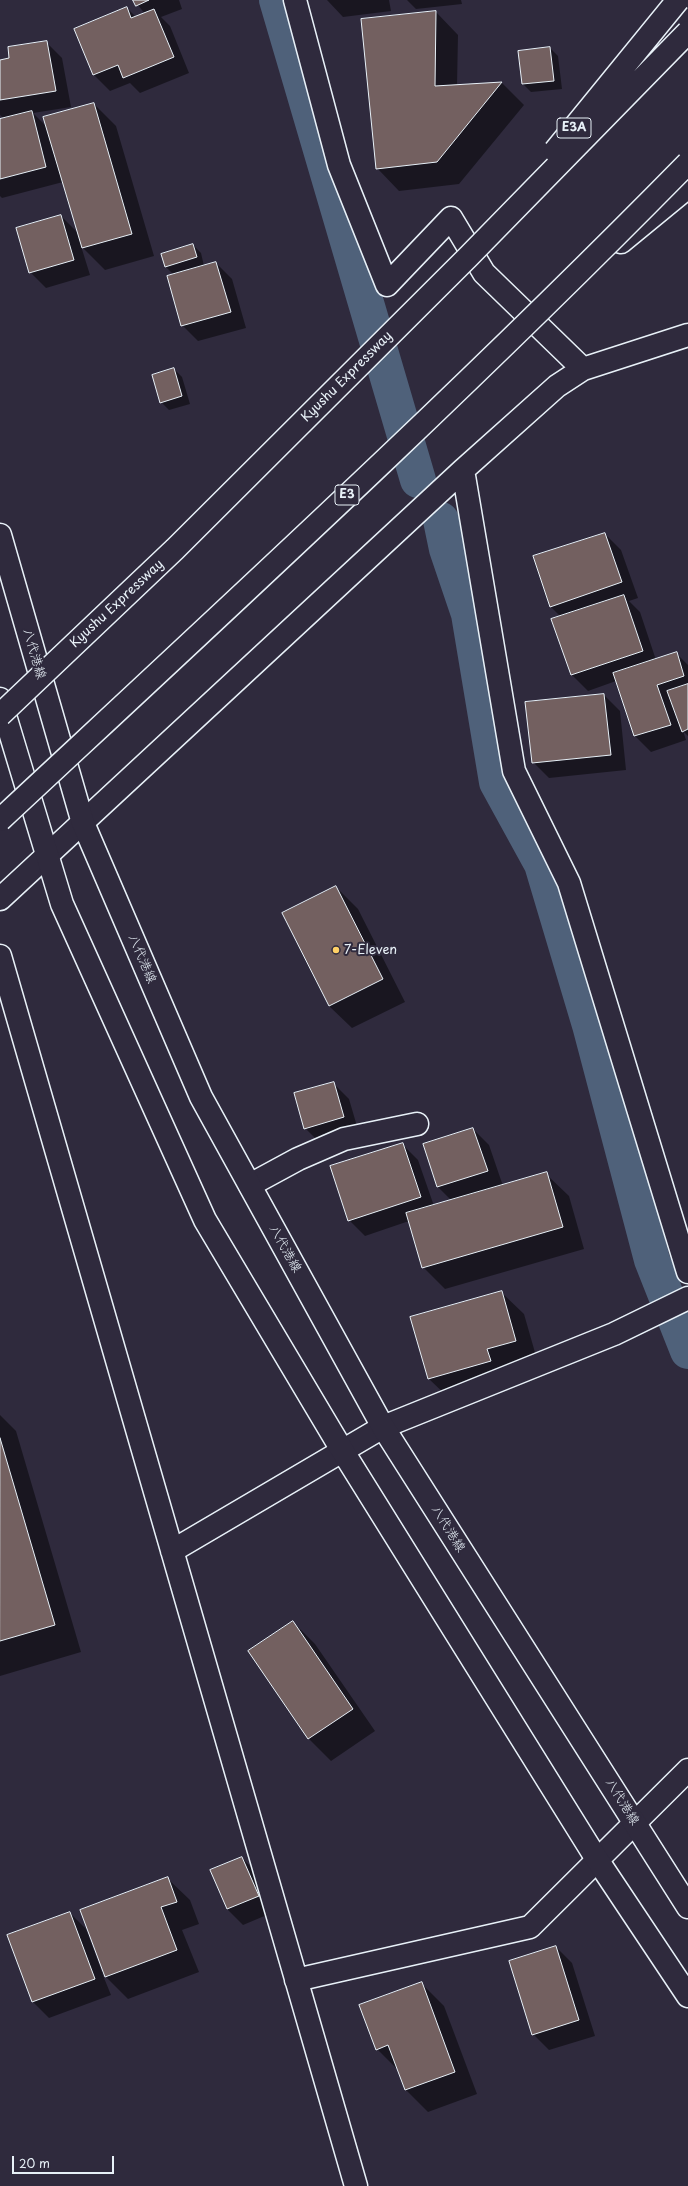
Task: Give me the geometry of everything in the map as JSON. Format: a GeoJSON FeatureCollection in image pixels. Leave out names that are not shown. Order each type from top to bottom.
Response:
{"type":"FeatureCollection","features":[{"type":"Feature","properties":{"kind":"main road"},"geometry":{"type":"LineString","coordinates":[[295,0],[340,165],[387,285],[451,218],[484,273],[583,369]]}},
{"type":"Feature","properties":{"kind":"main road","name":"E3A"},"geometry":{"type":"LineString","coordinates":[[469,256],[678,0]]}},
{"type":"Feature","properties":{"kind":"main road","name":"Kyushu Expressway"},"geometry":{"type":"LineString","coordinates":[[0,715],[175,549],[469,256],[688,32]]}},
{"type":"Feature","properties":{"kind":"main road","name":"E3"},"geometry":{"type":"LineString","coordinates":[[0,820],[242,595],[568,286],[688,163]]}},
{"type":"Feature","properties":{"kind":"main road"},"geometry":{"type":"LineString","coordinates":[[568,286],[688,187]]}},
{"type":"Feature","properties":{"kind":"main road"},"geometry":{"type":"LineString","coordinates":[[0,899],[463,470],[557,386],[583,369],[688,335]]}},
{"type":"Feature","properties":{"kind":"main road"},"geometry":{"type":"LineString","coordinates":[[463,470],[514,770],[569,883],[688,1272]]}},
{"type":"Feature","properties":{"kind":"main road","name":"八代港線"},"geometry":{"type":"LineString","coordinates":[[0,535],[83,823],[202,1097],[383,1427],[688,1907]]}},
{"type":"Feature","properties":{"kind":"main road"},"geometry":{"type":"LineString","coordinates":[[0,698],[62,904],[205,1220],[342,1450],[598,1861],[688,1996]]}},
{"type":"Feature","properties":{"kind":"main road"},"geometry":{"type":"LineString","coordinates":[[0,956],[356,2186]]}},
{"type":"Feature","properties":{"kind":"main road"},"geometry":{"type":"LineString","coordinates":[[250,1185],[298,1159],[344,1139],[417,1124]]}},
{"type":"Feature","properties":{"kind":"main road"},"geometry":{"type":"LineString","coordinates":[[172,1551],[383,1427],[614,1334],[688,1298]]}},
{"type":"Feature","properties":{"kind":"main road"},"geometry":{"type":"LineString","coordinates":[[296,1980],[530,1927],[688,1770]]}},
{"type":"Feature","properties":{"kind":"building"},"geometry":{"type":"Polygon","coordinates":[[[133,0],[149,0],[136,6],[133,0]]]}},
{"type":"Feature","properties":{"kind":"building"},"geometry":{"type":"Polygon","coordinates":[[[127,7],[131,18],[154,9],[174,57],[123,78],[118,65],[93,75],[74,29],[127,7]]]}},
{"type":"Feature","properties":{"kind":"building"},"geometry":{"type":"Polygon","coordinates":[[[436,11],[435,86],[502,82],[437,162],[376,169],[361,19],[436,11]]]}},
{"type":"Feature","properties":{"kind":"building"},"geometry":{"type":"Polygon","coordinates":[[[47,41],[56,91],[0,100],[0,60],[9,58],[8,47],[47,41]]]}},
{"type":"Feature","properties":{"kind":"building"},"geometry":{"type":"Polygon","coordinates":[[[550,47],[554,81],[522,84],[518,51],[550,47]]]}},
{"type":"Feature","properties":{"kind":"building"},"geometry":{"type":"Polygon","coordinates":[[[94,103],[132,234],[82,248],[43,117],[94,103]]]}},
{"type":"Feature","properties":{"kind":"building"},"geometry":{"type":"Polygon","coordinates":[[[32,111],[46,167],[0,179],[0,119],[32,111]]]}},
{"type":"Feature","properties":{"kind":"building"},"geometry":{"type":"Polygon","coordinates":[[[61,215],[74,260],[29,273],[16,228],[61,215]]]}},
{"type":"Feature","properties":{"kind":"building"},"geometry":{"type":"Polygon","coordinates":[[[193,244],[197,257],[165,267],[161,254],[193,244]]]}},
{"type":"Feature","properties":{"kind":"building"},"geometry":{"type":"Polygon","coordinates":[[[216,262],[231,312],[181,326],[167,276],[216,262]]]}},
{"type":"Feature","properties":{"kind":"building"},"geometry":{"type":"Polygon","coordinates":[[[174,368],[182,396],[160,403],[152,375],[174,368]]]}},
{"type":"Feature","properties":{"kind":"building"},"geometry":{"type":"Polygon","coordinates":[[[605,533],[622,582],[550,607],[533,556],[605,533]]]}},
{"type":"Feature","properties":{"kind":"building"},"geometry":{"type":"Polygon","coordinates":[[[624,595],[643,651],[571,675],[551,619],[624,595]]]}},
{"type":"Feature","properties":{"kind":"building"},"geometry":{"type":"Polygon","coordinates":[[[677,652],[684,676],[657,685],[671,725],[634,736],[613,673],[677,652]]]}},
{"type":"Feature","properties":{"kind":"building"},"geometry":{"type":"Polygon","coordinates":[[[688,684],[688,729],[682,732],[667,691],[688,684]]]}},
{"type":"Feature","properties":{"kind":"building"},"geometry":{"type":"Polygon","coordinates":[[[604,694],[611,755],[532,763],[525,702],[604,694]]]}},
{"type":"Feature","properties":{"kind":"building"},"geometry":{"type":"Polygon","coordinates":[[[336,886],[383,979],[329,1006],[282,913],[336,886]]]}},
{"type":"Feature","properties":{"kind":"building"},"geometry":{"type":"Polygon","coordinates":[[[334,1082],[344,1117],[304,1129],[294,1093],[334,1082]]]}},
{"type":"Feature","properties":{"kind":"building"},"geometry":{"type":"Polygon","coordinates":[[[473,1128],[488,1171],[437,1187],[423,1144],[473,1128]]]}},
{"type":"Feature","properties":{"kind":"building"},"geometry":{"type":"Polygon","coordinates":[[[403,1143],[421,1197],[348,1221],[330,1166],[403,1143]]]}},
{"type":"Feature","properties":{"kind":"building"},"geometry":{"type":"Polygon","coordinates":[[[547,1172],[563,1227],[422,1268],[406,1213],[547,1172]]]}},
{"type":"Feature","properties":{"kind":"building"},"geometry":{"type":"Polygon","coordinates":[[[502,1291],[516,1341],[487,1349],[491,1361],[428,1379],[410,1317],[502,1291]]]}},
{"type":"Feature","properties":{"kind":"building"},"geometry":{"type":"Polygon","coordinates":[[[0,1438],[55,1625],[0,1641],[0,1438]]]}},
{"type":"Feature","properties":{"kind":"building"},"geometry":{"type":"Polygon","coordinates":[[[293,1621],[353,1709],[308,1739],[248,1651],[293,1621]]]}},
{"type":"Feature","properties":{"kind":"building"},"geometry":{"type":"Polygon","coordinates":[[[242,1857],[259,1896],[227,1909],[210,1870],[242,1857]]]}},
{"type":"Feature","properties":{"kind":"building"},"geometry":{"type":"Polygon","coordinates":[[[168,1877],[177,1902],[161,1907],[177,1950],[105,1977],[80,1910],[168,1877]]]}},
{"type":"Feature","properties":{"kind":"building"},"geometry":{"type":"Polygon","coordinates":[[[70,1912],[95,1979],[32,2002],[7,1935],[70,1912]]]}},
{"type":"Feature","properties":{"kind":"building"},"geometry":{"type":"Polygon","coordinates":[[[556,1946],[579,2020],[532,2035],[509,1961],[556,1946]]]}},
{"type":"Feature","properties":{"kind":"building"},"geometry":{"type":"Polygon","coordinates":[[[422,1982],[455,2072],[405,2090],[388,2045],[376,2050],[359,2005],[422,1982]]]}},
{"type":"Feature","properties":{"kind":"waterway"},"geometry":{"type":"LineString","coordinates":[[277,0],[418,480]]}},
{"type":"Feature","properties":{"kind":"waterway"},"geometry":{"type":"LineString","coordinates":[[441,520],[447,549],[469,614],[497,782],[542,864],[590,1025],[652,1260],[688,1351]]}},
{"type":"Feature","properties":{"kind":"place","name":"7-Eleven"},"geometry":{"type":"Point","coordinates":[336,950]}}]}
